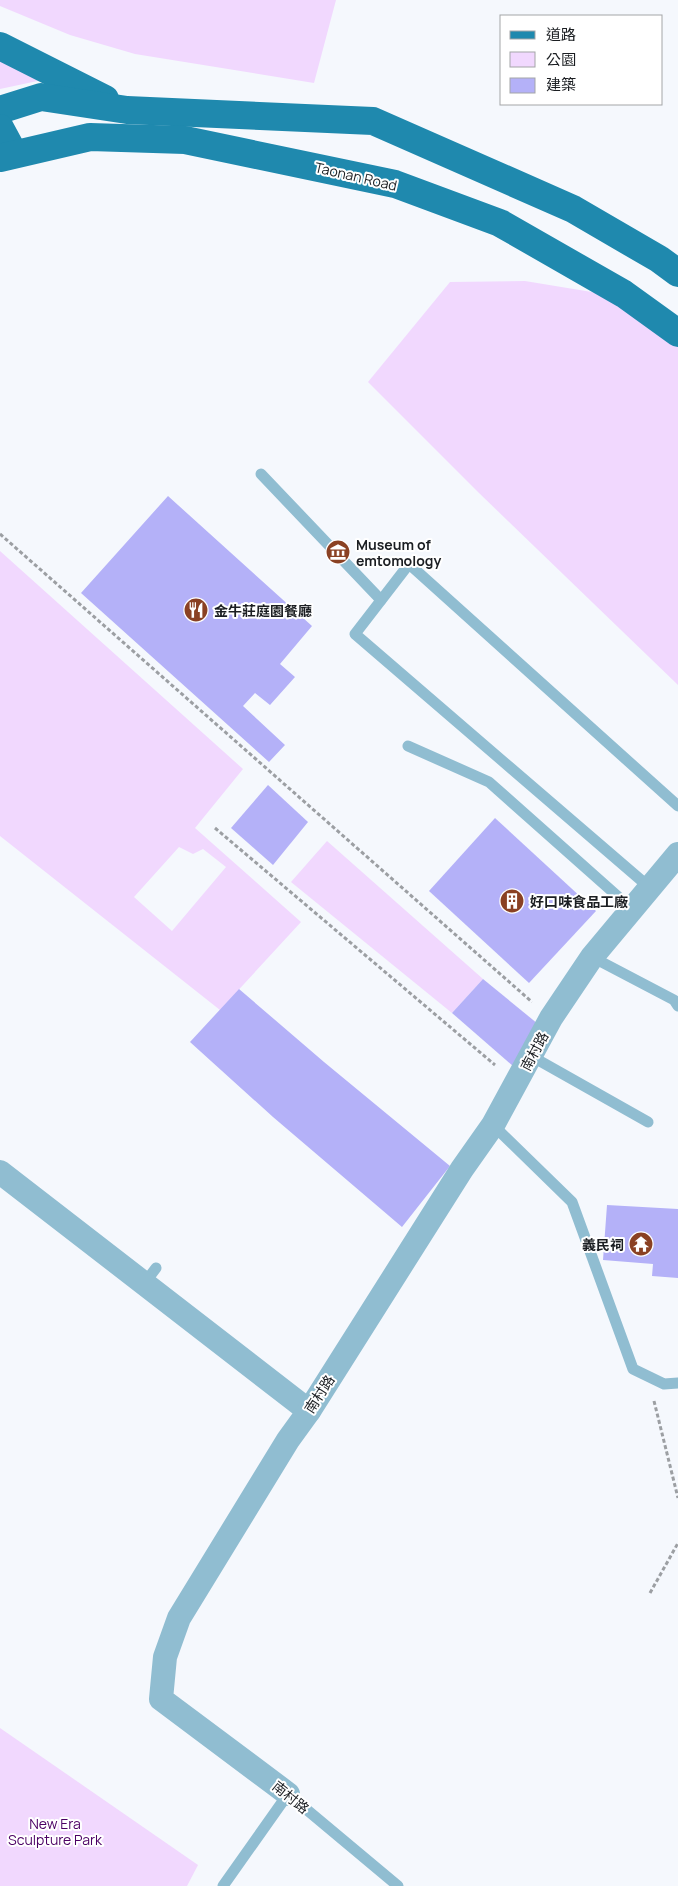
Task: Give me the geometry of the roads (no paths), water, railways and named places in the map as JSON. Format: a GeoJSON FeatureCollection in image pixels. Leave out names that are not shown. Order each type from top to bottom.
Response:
{"type":"FeatureCollection","features":[{"type":"Feature","properties":{"kind":"main road"},"geometry":{"type":"LineString","coordinates":[[0,46],[127,110]]}},
{"type":"Feature","properties":{"kind":"main road"},"geometry":{"type":"LineString","coordinates":[[0,110],[41,97],[127,110],[373,121],[573,209],[659,259],[678,273]]}},
{"type":"Feature","properties":{"kind":"main road"},"geometry":{"type":"LineString","coordinates":[[0,128],[7,156]]}},
{"type":"Feature","properties":{"kind":"main road","name":"Taonan Road"},"geometry":{"type":"LineString","coordinates":[[7,156],[90,137],[185,140],[395,184],[500,223],[624,294],[678,333]]}},
{"type":"Feature","properties":{"kind":"street","name":"南村路"},"geometry":{"type":"LineString","coordinates":[[288,1794],[161,1699],[165,1657],[180,1618],[288,1440],[309,1411],[462,1168],[493,1125],[551,1018],[592,956],[678,854]]}},
{"type":"Feature","properties":{"kind":"street"},"geometry":{"type":"LineString","coordinates":[[0,1172],[150,1276],[309,1411]]}},
{"type":"Feature","properties":{"kind":"lane"},"geometry":{"type":"LineString","coordinates":[[261,474],[381,600]]}},
{"type":"Feature","properties":{"kind":"lane"},"geometry":{"type":"LineString","coordinates":[[649,888],[355,634],[409,564],[678,806]]}},
{"type":"Feature","properties":{"kind":"lane"},"geometry":{"type":"LineString","coordinates":[[408,746],[489,782],[632,909]]}},
{"type":"Feature","properties":{"kind":"lane"},"geometry":{"type":"LineString","coordinates":[[592,956],[674,1000],[678,1006]]}},
{"type":"Feature","properties":{"kind":"lane"},"geometry":{"type":"LineString","coordinates":[[531,1056],[648,1122]]}},
{"type":"Feature","properties":{"kind":"lane"},"geometry":{"type":"LineString","coordinates":[[493,1125],[572,1202],[633,1368],[664,1384],[678,1382]]}},
{"type":"Feature","properties":{"kind":"lane"},"geometry":{"type":"LineString","coordinates":[[223,1886],[288,1794]]}},
{"type":"Feature","properties":{"kind":"lane","name":"南村路"},"geometry":{"type":"LineString","coordinates":[[288,1794],[398,1886]]}},
{"type":"Feature","properties":{"kind":"place","name":"Museum of emtomology"},"geometry":{"type":"Point","coordinates":[338,552]}},
{"type":"Feature","properties":{"kind":"place","name":"金牛莊庭園餐廳"},"geometry":{"type":"Point","coordinates":[196,610]}},
{"type":"Feature","properties":{"kind":"place","name":"好口味食品工廠"},"geometry":{"type":"Point","coordinates":[512,901]}},
{"type":"Feature","properties":{"kind":"place","name":"義民祠"},"geometry":{"type":"Point","coordinates":[641,1244]}},
{"type":"Feature","properties":{"kind":"park label","name":"New Era Sculpture Park"},"geometry":{"type":"Point","coordinates":[55,1832]}}]}
